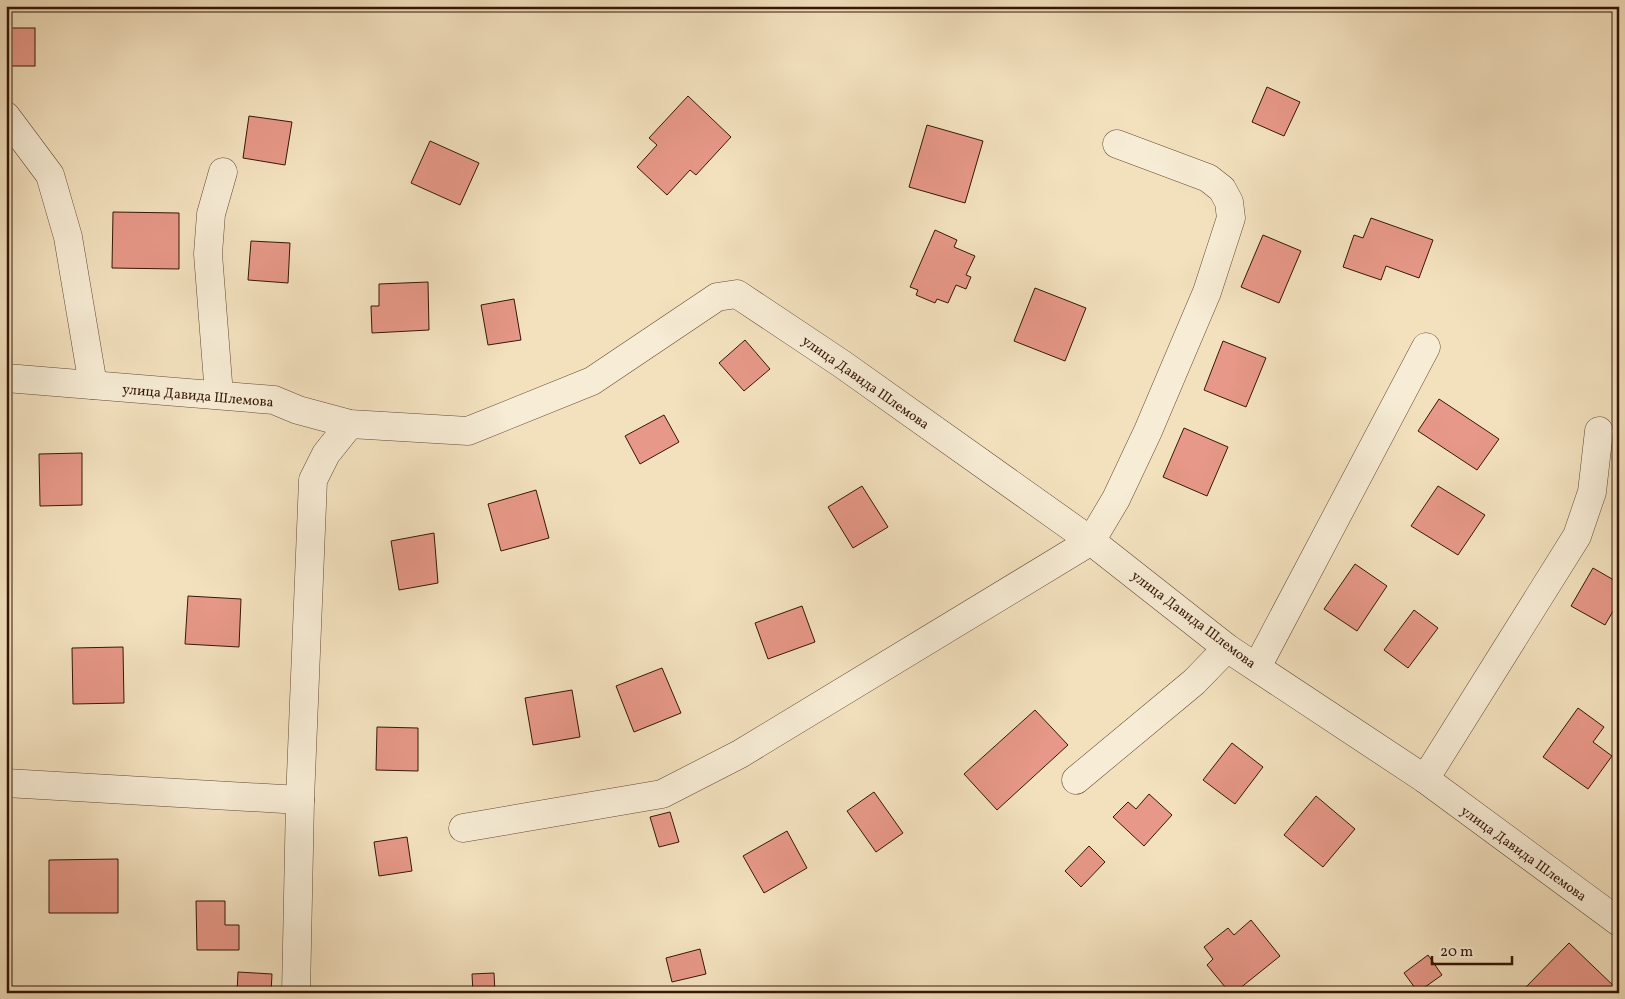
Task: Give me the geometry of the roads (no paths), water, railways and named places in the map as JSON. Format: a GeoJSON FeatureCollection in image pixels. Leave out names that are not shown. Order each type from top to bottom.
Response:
{"type":"FeatureCollection","features":[{"type":"Feature","properties":{"kind":"street"},"geometry":{"type":"LineString","coordinates":[[6,116],[50,175],[68,237],[93,385]]}},
{"type":"Feature","properties":{"kind":"street"},"geometry":{"type":"LineString","coordinates":[[463,828],[662,794],[740,754],[1091,541],[1116,499],[1148,431],[1207,292],[1231,218],[1229,202],[1222,189],[1208,178],[1117,144]]}},
{"type":"Feature","properties":{"kind":"street"},"geometry":{"type":"LineString","coordinates":[[219,395],[208,254],[211,214],[223,172]]}},
{"type":"Feature","properties":{"kind":"street","name":"улица Давида Шлемова"},"geometry":{"type":"LineString","coordinates":[[6,378],[274,400],[298,410],[350,424],[468,431],[592,381],[717,296],[738,294],[842,364],[1091,541],[1227,648],[1425,779],[1619,922]]}},
{"type":"Feature","properties":{"kind":"street"},"geometry":{"type":"LineString","coordinates":[[1257,667],[1426,347]]}},
{"type":"Feature","properties":{"kind":"street"},"geometry":{"type":"LineString","coordinates":[[296,993],[300,800],[313,480],[326,454],[350,424]]}},
{"type":"Feature","properties":{"kind":"street"},"geometry":{"type":"LineString","coordinates":[[1425,779],[1577,536],[1592,492],[1599,430]]}},
{"type":"Feature","properties":{"kind":"street"},"geometry":{"type":"LineString","coordinates":[[1076,780],[1194,682],[1227,648]]}},
{"type":"Feature","properties":{"kind":"street"},"geometry":{"type":"LineString","coordinates":[[6,783],[300,800]]}}]}
